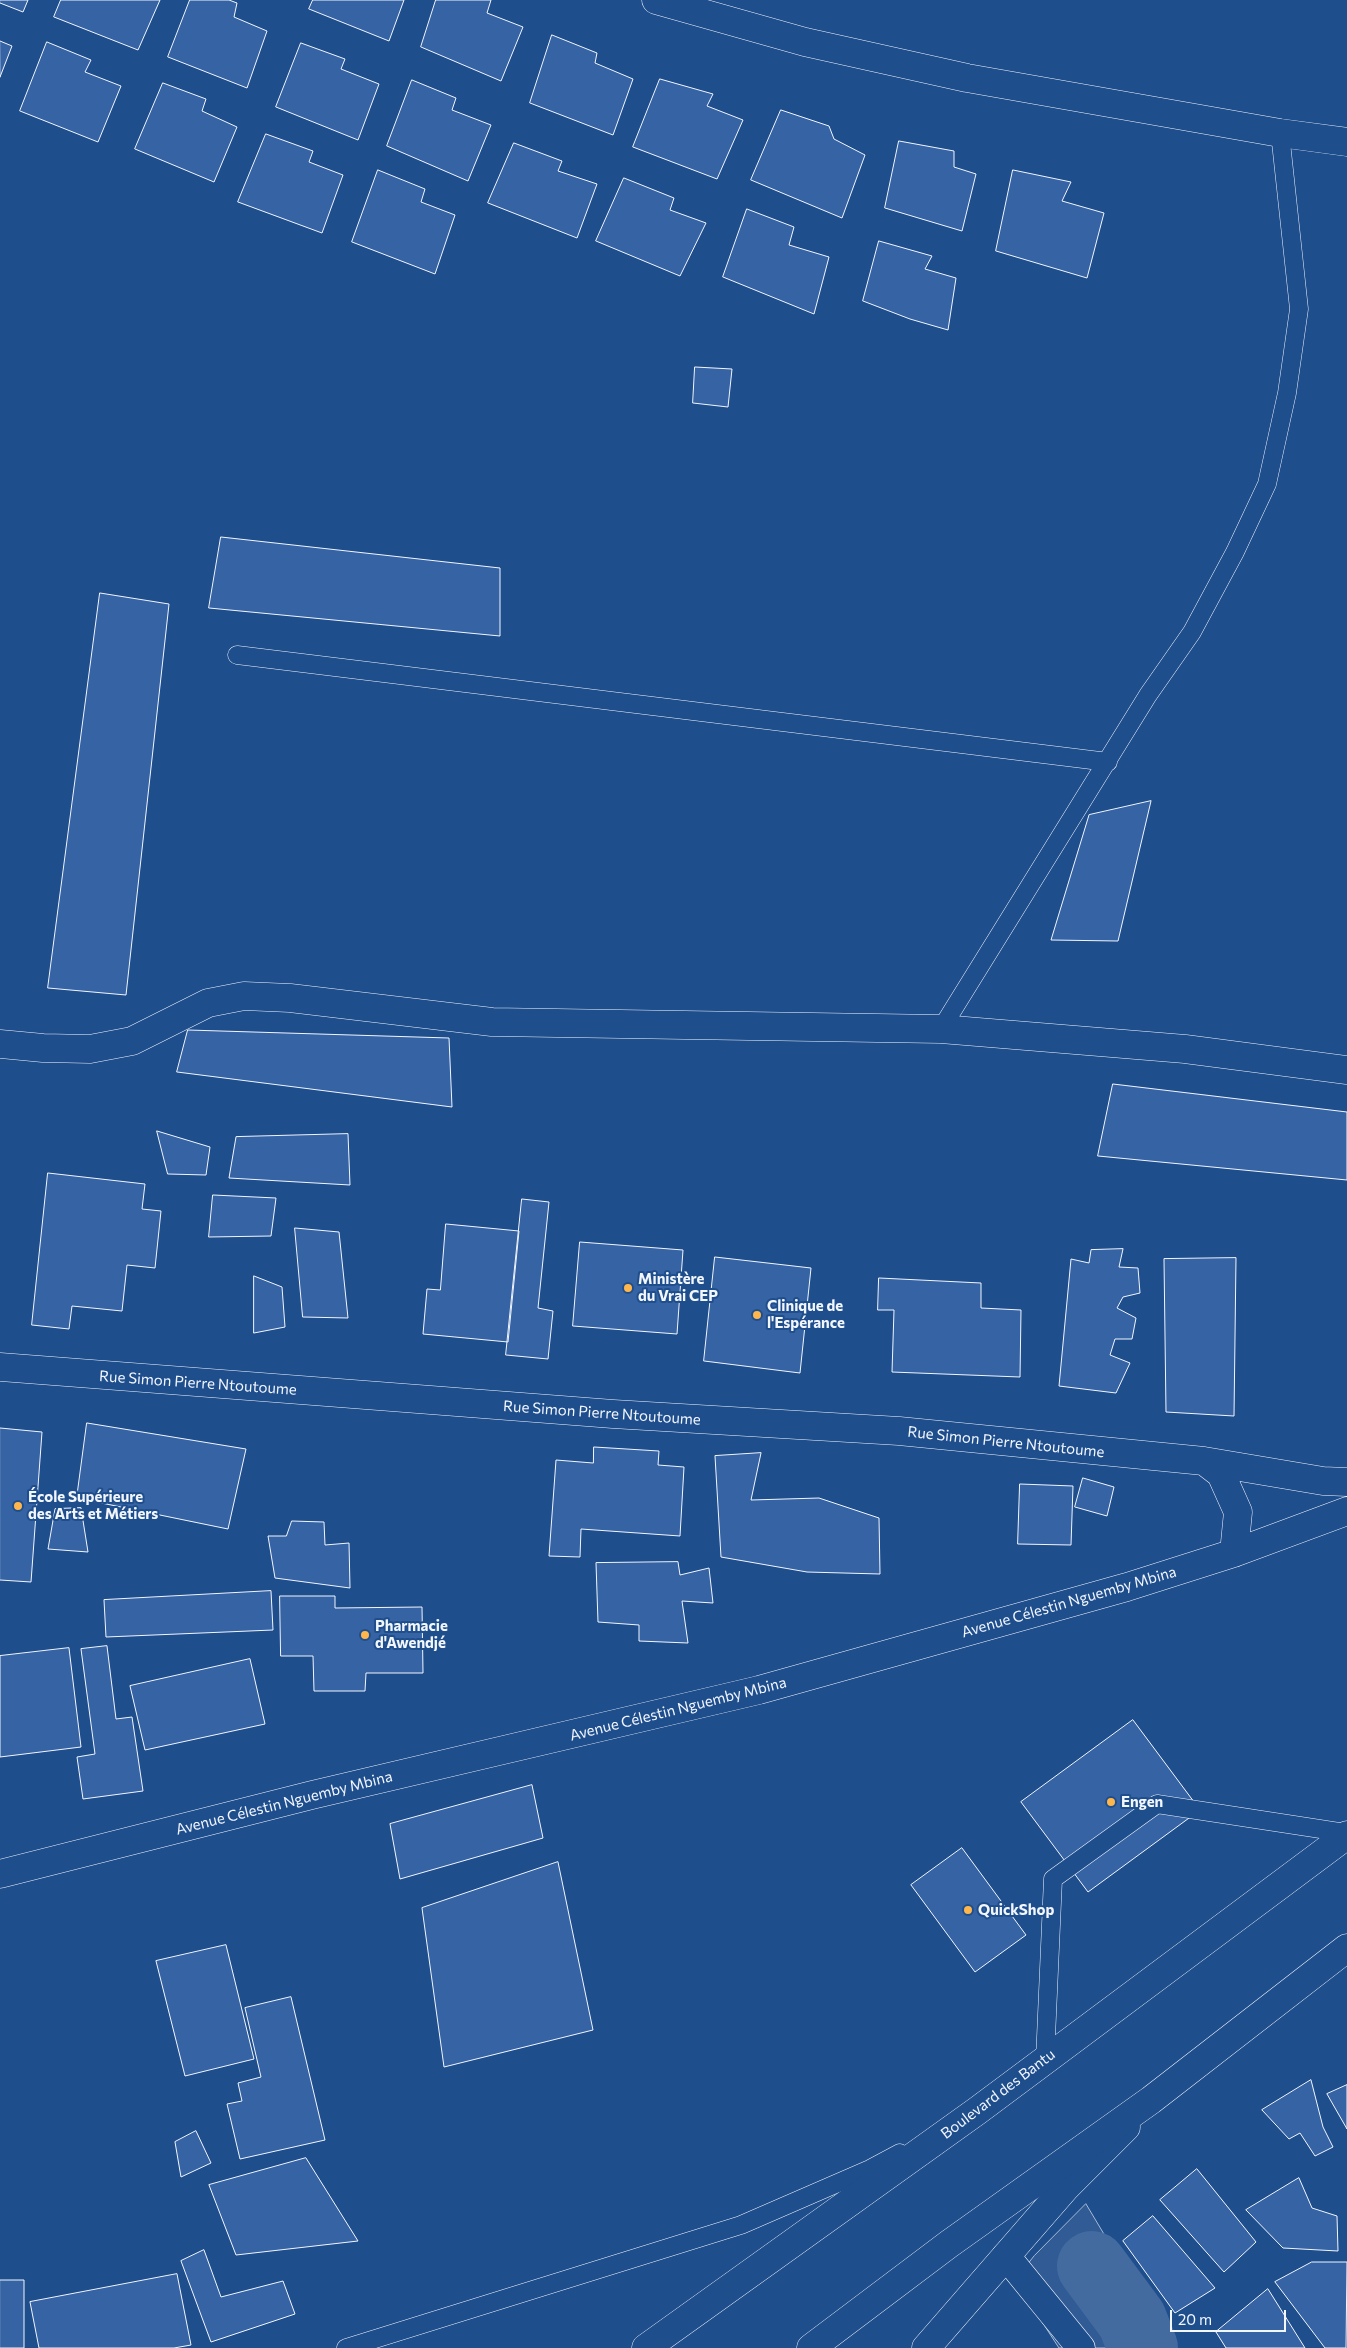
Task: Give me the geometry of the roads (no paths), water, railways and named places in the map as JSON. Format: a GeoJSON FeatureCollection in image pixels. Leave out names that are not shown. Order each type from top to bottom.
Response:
{"type":"FeatureCollection","features":[{"type":"Feature","properties":{"kind":"main road"},"geometry":{"type":"LineString","coordinates":[[656,0],[805,42],[967,78],[1280,133],[1347,142]]}},
{"type":"Feature","properties":{"kind":"main road"},"geometry":{"type":"LineString","coordinates":[[0,1044],[43,1048],[90,1049],[132,1041],[208,1003],[244,996],[290,998],[492,1022],[941,1029],[1185,1048],[1347,1070]]}},
{"type":"Feature","properties":{"kind":"main road","name":"Rue Simon Pierre Ntoutoume"},"geometry":{"type":"LineString","coordinates":[[0,1367],[613,1414],[899,1431],[1204,1462],[1323,1482],[1347,1482]]}},
{"type":"Feature","properties":{"kind":"main road"},"geometry":{"type":"LineString","coordinates":[[1204,1462],[1222,1474],[1238,1512],[1234,1553]]}},
{"type":"Feature","properties":{"kind":"main road","name":"Avenue Célestin Nguemby Mbina"},"geometry":{"type":"LineString","coordinates":[[0,1874],[312,1795],[759,1690],[1117,1590],[1234,1553],[1347,1511]]}},
{"type":"Feature","properties":{"kind":"main road","name":"Boulevard des Bantu"},"geometry":{"type":"LineString","coordinates":[[646,2348],[977,2111],[1347,1834]]}},
{"type":"Feature","properties":{"kind":"main road"},"geometry":{"type":"LineString","coordinates":[[811,2348],[949,2244],[1151,2100],[1347,1948]]}},
{"type":"Feature","properties":{"kind":"main road"},"geometry":{"type":"LineString","coordinates":[[926,2348],[1066,2187],[1151,2100]]}},
{"type":"Feature","properties":{"kind":"main road"},"geometry":{"type":"LineString","coordinates":[[1006,2256],[1081,2348]]}},
{"type":"Feature","properties":{"kind":"lane"},"geometry":{"type":"LineString","coordinates":[[941,1029],[1148,695],[1192,632],[1235,552],[1267,484],[1287,393],[1299,309],[1280,133]]}},
{"type":"Feature","properties":{"kind":"lane"},"geometry":{"type":"LineString","coordinates":[[237,655],[1108,762]]}},
{"type":"Feature","properties":{"kind":"lane"},"geometry":{"type":"LineString","coordinates":[[1045,2060],[1053,1879],[1157,1804],[1347,1834]]}},
{"type":"Feature","properties":{"kind":"lane"},"geometry":{"type":"LineString","coordinates":[[346,2348],[741,2224],[870,2169],[977,2111]]}},
{"type":"Feature","properties":{"kind":"waterway"},"geometry":{"type":"LineString","coordinates":[[1092,2266],[1132,2320],[1143,2348]]}},
{"type":"Feature","properties":{"kind":"place","name":"Ministère du Vrai CEP"},"geometry":{"type":"Point","coordinates":[628,1288]}},
{"type":"Feature","properties":{"kind":"place","name":"Clinique de l'Espérance"},"geometry":{"type":"Point","coordinates":[757,1315]}},
{"type":"Feature","properties":{"kind":"place","name":"École Supérieure des Arts et Métiers"},"geometry":{"type":"Point","coordinates":[18,1506]}},
{"type":"Feature","properties":{"kind":"place","name":"Pharmacie d'Awendjé"},"geometry":{"type":"Point","coordinates":[365,1635]}},
{"type":"Feature","properties":{"kind":"place","name":"Engen"},"geometry":{"type":"Point","coordinates":[1111,1802]}},
{"type":"Feature","properties":{"kind":"place","name":"QuickShop"},"geometry":{"type":"Point","coordinates":[968,1910]}}]}
